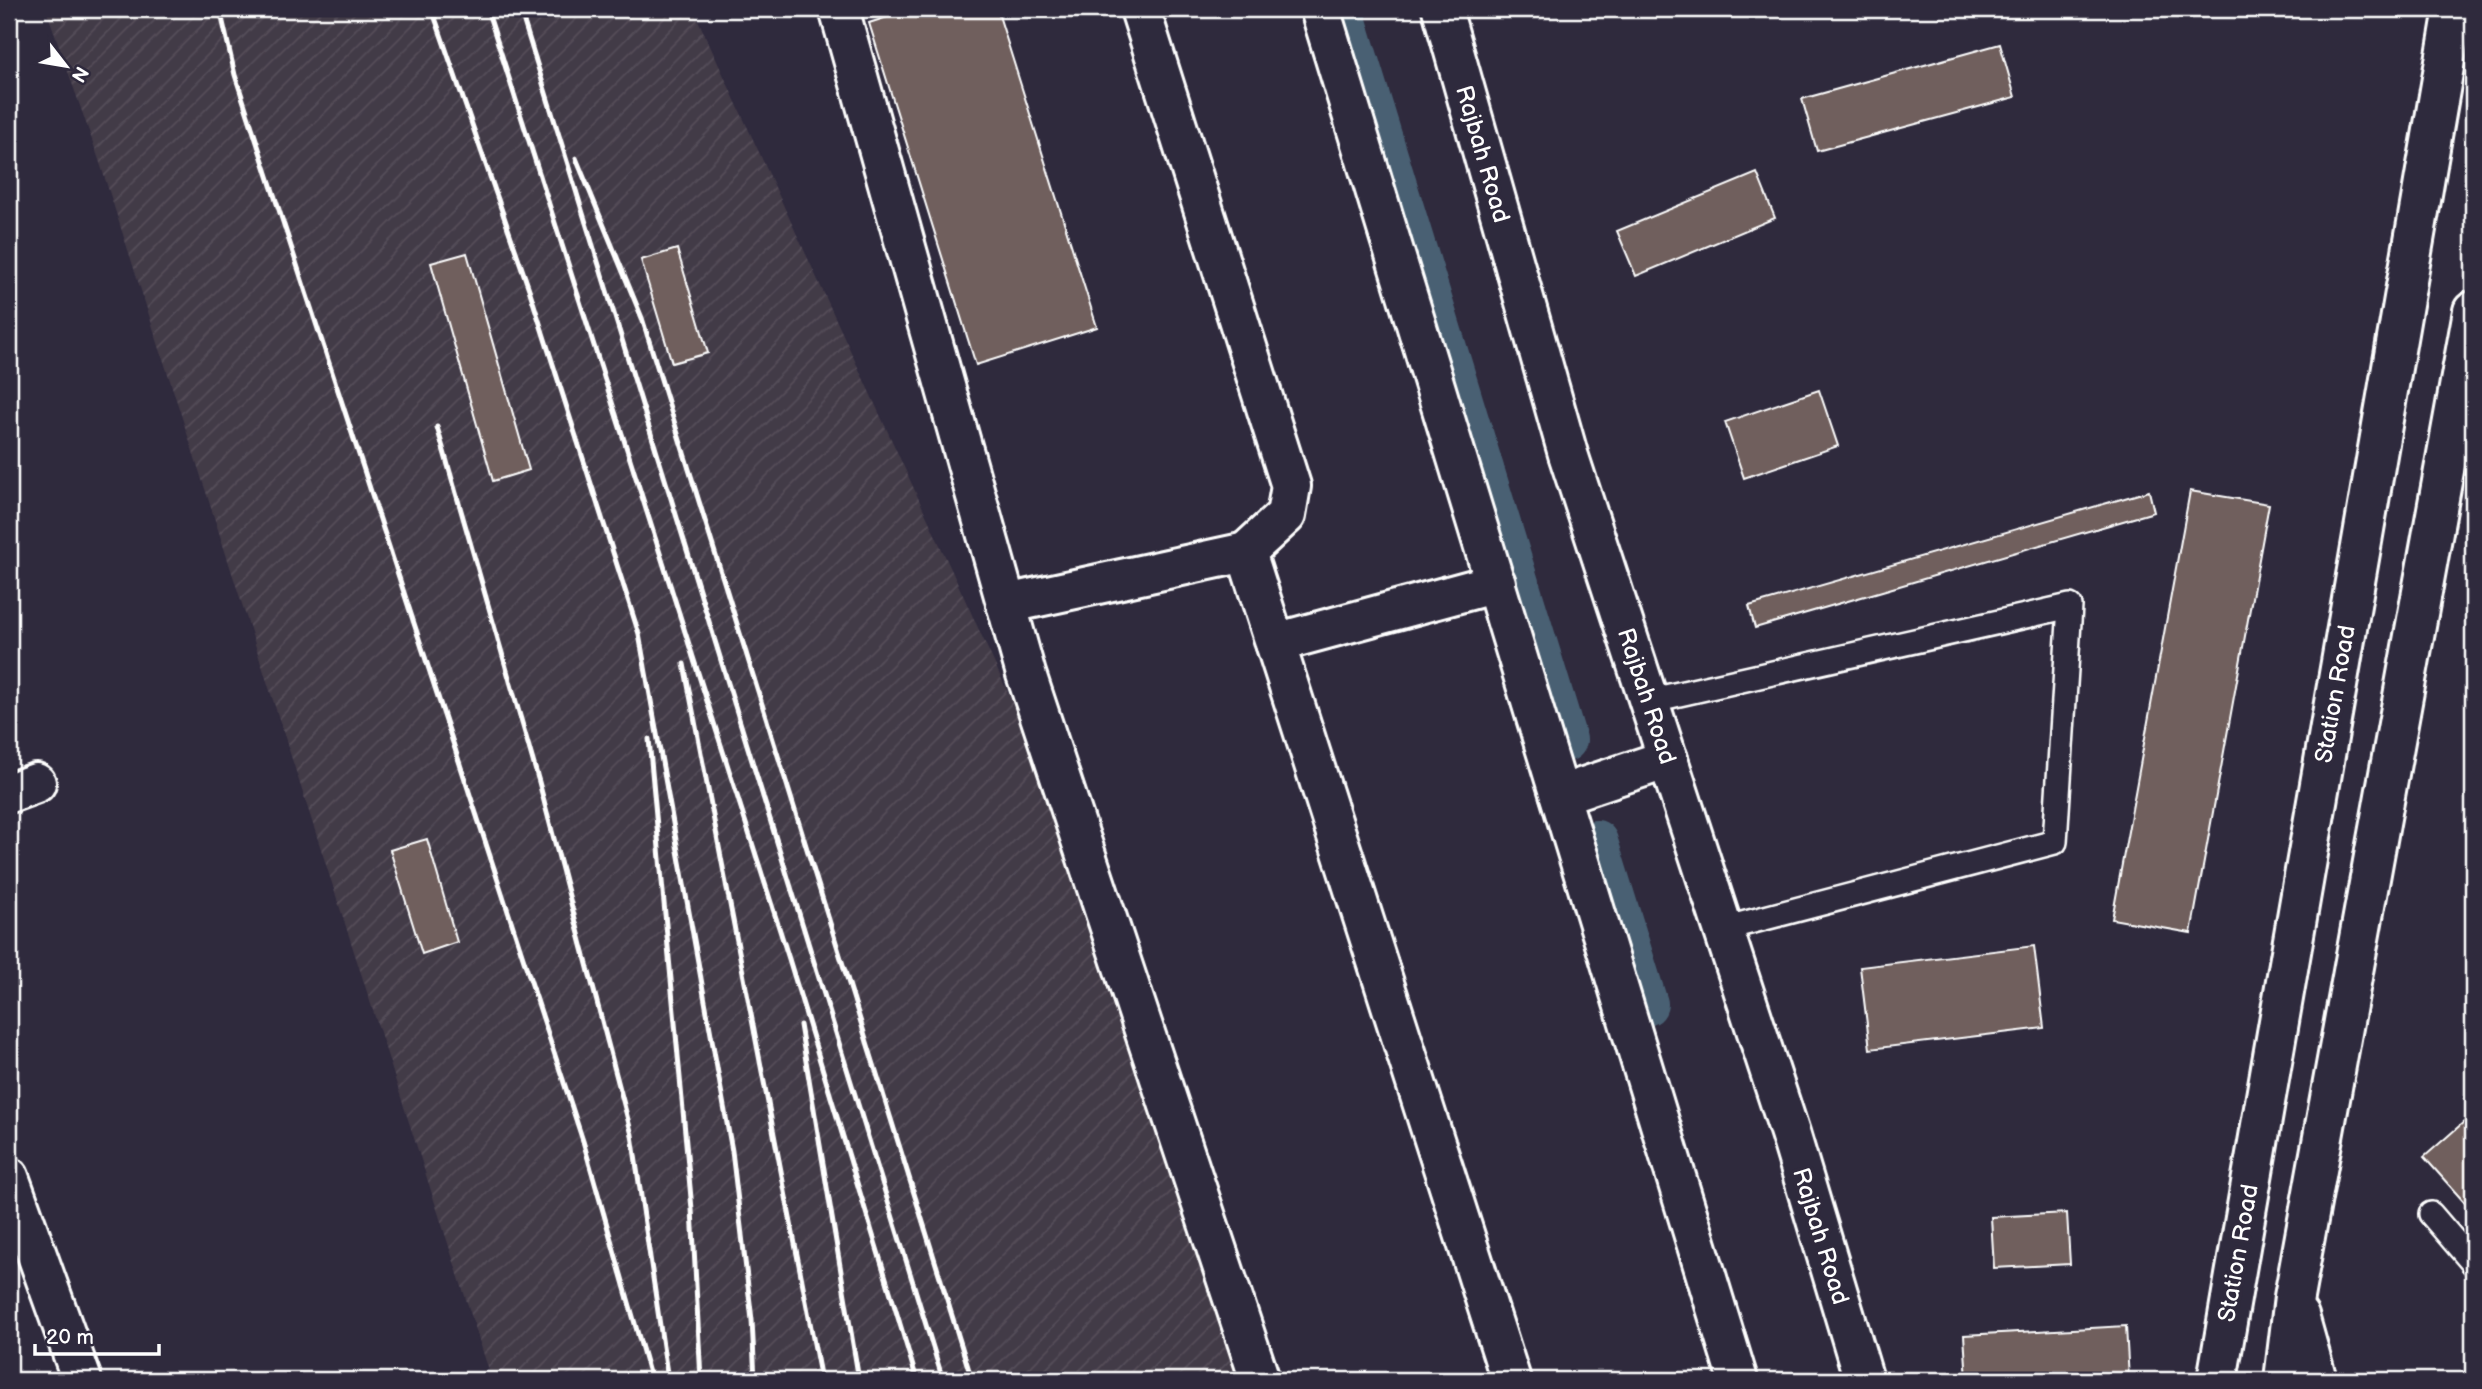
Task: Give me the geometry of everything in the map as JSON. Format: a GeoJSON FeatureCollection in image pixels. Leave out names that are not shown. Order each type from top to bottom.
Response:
{"type":"FeatureCollection","features":[{"type":"Feature","properties":{"kind":"main road"},"geometry":{"type":"LineString","coordinates":[[839,9],[1026,674],[1260,1380]]}},
{"type":"Feature","properties":{"kind":"main road"},"geometry":{"type":"LineString","coordinates":[[1006,604],[1246,552],[1286,515],[1291,486],[1140,9]]}},
{"type":"Feature","properties":{"kind":"main road"},"geometry":{"type":"LineString","coordinates":[[1320,9],[1738,1380]]}},
{"type":"Feature","properties":{"kind":"main road","name":"Rajbah Road"},"geometry":{"type":"LineString","coordinates":[[1442,9],[1568,453],[1790,1133],[1864,1380]]}},
{"type":"Feature","properties":{"kind":"main road","name":"Station Road"},"geometry":{"type":"LineString","coordinates":[[2217,1380],[2454,9]]}},
{"type":"Feature","properties":{"kind":"main road"},"geometry":{"type":"LineString","coordinates":[[2284,1380],[2294,1297],[2467,378],[2473,311]]}},
{"type":"Feature","properties":{"kind":"main road"},"geometry":{"type":"LineString","coordinates":[[1246,552],[1511,1380]]}},
{"type":"Feature","properties":{"kind":"main road"},"geometry":{"type":"LineString","coordinates":[[1275,643],[1496,583]]}},
{"type":"Feature","properties":{"kind":"main road"},"geometry":{"type":"LineString","coordinates":[[1560,794],[1668,759]]}},
{"type":"Feature","properties":{"kind":"main road"},"geometry":{"type":"LineString","coordinates":[[9,1177],[82,1380]]}},
{"type":"Feature","properties":{"kind":"main road"},"geometry":{"type":"LineString","coordinates":[[2294,1297],[2317,1380]]}},
{"type":"Feature","properties":{"kind":"lane"},"geometry":{"type":"LineString","coordinates":[[1648,701],[2070,606],[2054,842],[1723,929]]}},
{"type":"Feature","properties":{"kind":"lane"},"geometry":{"type":"LineString","coordinates":[[2431,1214],[2473,1263]]}},
{"type":"Feature","properties":{"kind":"shaded area"},"geometry":{"type":"Polygon","coordinates":[[[46,9],[693,9],[1015,708],[1239,1380],[492,1380],[99,160],[46,9]]]}},
{"type":"Feature","properties":{"kind":"building"},"geometry":{"type":"Polygon","coordinates":[[[912,9],[997,9],[1097,327],[976,365],[869,23],[912,9]]]}},
{"type":"Feature","properties":{"kind":"building"},"geometry":{"type":"Polygon","coordinates":[[[2000,44],[2015,97],[1817,151],[1802,99],[2000,44]]]}},
{"type":"Feature","properties":{"kind":"building"},"geometry":{"type":"Polygon","coordinates":[[[1757,173],[1775,218],[1636,276],[1617,231],[1757,173]]]}},
{"type":"Feature","properties":{"kind":"building"},"geometry":{"type":"Polygon","coordinates":[[[677,249],[708,353],[672,363],[641,260],[677,249]]]}},
{"type":"Feature","properties":{"kind":"building"},"geometry":{"type":"Polygon","coordinates":[[[467,253],[529,470],[493,481],[431,263],[467,253]]]}},
{"type":"Feature","properties":{"kind":"building"},"geometry":{"type":"Polygon","coordinates":[[[1819,390],[1838,446],[1744,478],[1725,422],[1819,390]]]}},
{"type":"Feature","properties":{"kind":"building"},"geometry":{"type":"Polygon","coordinates":[[[2149,491],[2154,512],[1755,628],[1749,606],[2149,491]]]}},
{"type":"Feature","properties":{"kind":"building"},"geometry":{"type":"Polygon","coordinates":[[[2190,491],[2269,504],[2191,933],[2112,919],[2190,491]]]}},
{"type":"Feature","properties":{"kind":"building"},"geometry":{"type":"Polygon","coordinates":[[[427,839],[457,942],[422,954],[390,850],[427,839]]]}},
{"type":"Feature","properties":{"kind":"building"},"geometry":{"type":"Polygon","coordinates":[[[2034,946],[2044,1028],[1870,1049],[1860,967],[2034,946]]]}},
{"type":"Feature","properties":{"kind":"building"},"geometry":{"type":"Polygon","coordinates":[[[2473,1114],[2473,1212],[2424,1157],[2473,1114]]]}},
{"type":"Feature","properties":{"kind":"building"},"geometry":{"type":"Polygon","coordinates":[[[2067,1213],[2070,1264],[1994,1268],[1991,1217],[2067,1213]]]}},
{"type":"Feature","properties":{"kind":"building"},"geometry":{"type":"Polygon","coordinates":[[[2126,1326],[2129,1380],[1967,1380],[1964,1335],[2126,1326]]]}},
{"type":"Feature","properties":{"kind":"waterway"},"geometry":{"type":"LineString","coordinates":[[1341,9],[1565,740]]}},
{"type":"Feature","properties":{"kind":"waterway"},"geometry":{"type":"LineString","coordinates":[[1596,842],[1646,1004]]}},
{"type":"Feature","properties":{"kind":"railway"},"geometry":{"type":"LineString","coordinates":[[220,9],[235,75],[583,1141],[651,1380]]}},
{"type":"Feature","properties":{"kind":"railway"},"geometry":{"type":"LineString","coordinates":[[432,9],[529,289],[639,634],[732,1151],[752,1320],[755,1380]]}},
{"type":"Feature","properties":{"kind":"railway"},"geometry":{"type":"LineString","coordinates":[[487,9],[789,959],[917,1380]]}},
{"type":"Feature","properties":{"kind":"railway"},"geometry":{"type":"LineString","coordinates":[[520,9],[943,1380]]}},
{"type":"Feature","properties":{"kind":"railway"},"geometry":{"type":"LineString","coordinates":[[576,158],[642,318],[972,1380]]}},
{"type":"Feature","properties":{"kind":"railway"},"geometry":{"type":"LineString","coordinates":[[437,427],[539,782],[632,1135],[668,1380]]}},
{"type":"Feature","properties":{"kind":"railway"},"geometry":{"type":"LineString","coordinates":[[684,664],[821,1380]]}},
{"type":"Feature","properties":{"kind":"railway"},"geometry":{"type":"LineString","coordinates":[[649,739],[692,1209],[701,1380]]}},
{"type":"Feature","properties":{"kind":"railway"},"geometry":{"type":"LineString","coordinates":[[800,1025],[859,1380]]}}]}
